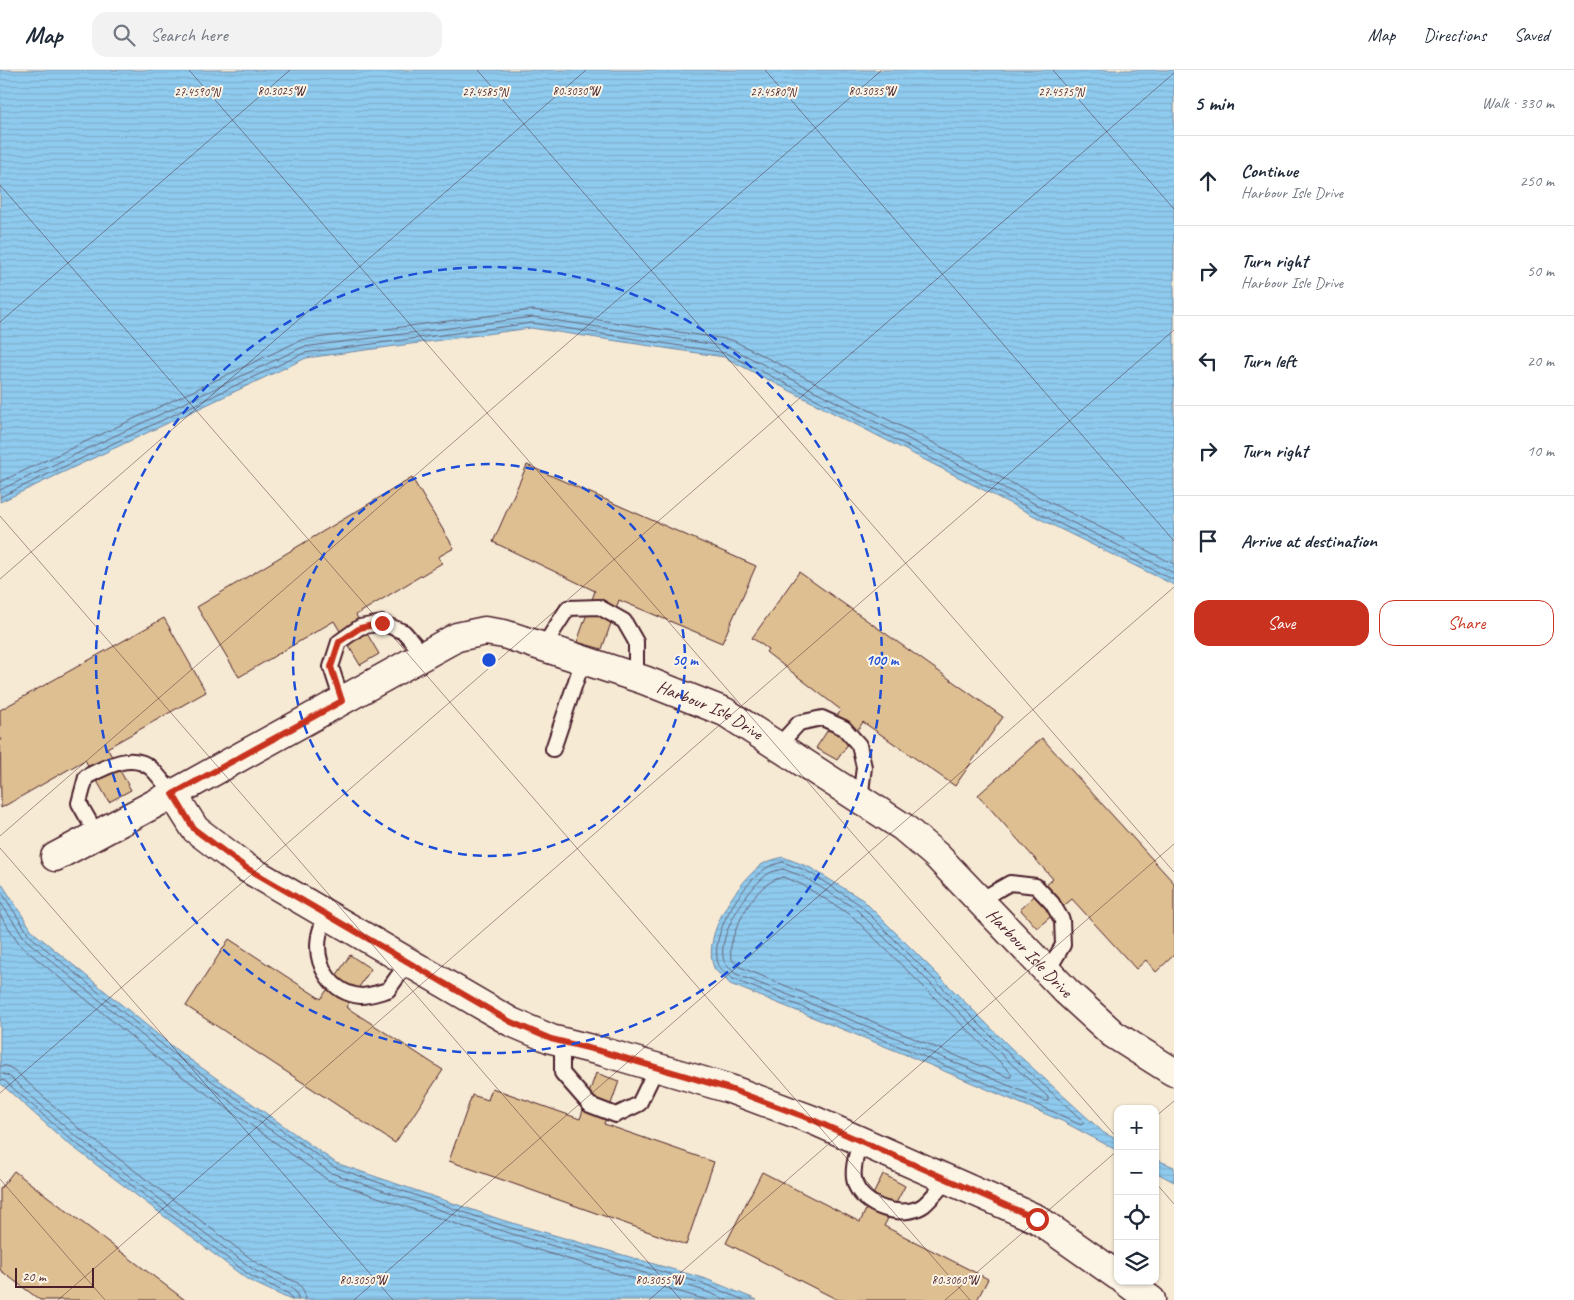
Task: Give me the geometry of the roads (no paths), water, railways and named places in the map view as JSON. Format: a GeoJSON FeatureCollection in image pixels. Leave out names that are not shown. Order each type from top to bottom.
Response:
{"type":"FeatureCollection","features":[{"type":"Feature","properties":{"kind":"street","name":"Harbour Isle Drive"},"geometry":{"type":"LineString","coordinates":[[54,857],[173,794],[458,636],[485,630],[504,634],[636,677],[725,712],[903,827],[937,856],[1066,991],[1114,1034],[1174,1072]]}},
{"type":"Feature","properties":{"kind":"street"},"geometry":{"type":"LineString","coordinates":[[173,794],[194,829],[245,867],[511,1022],[562,1042],[604,1052],[730,1089],[813,1120],[1037,1219],[1114,1273]]}},
{"type":"Feature","properties":{"kind":"lane"},"geometry":{"type":"LineString","coordinates":[[543,647],[568,608],[599,606],[624,621],[636,642],[636,677]]}},
{"type":"Feature","properties":{"kind":"lane"},"geometry":{"type":"LineString","coordinates":[[342,701],[331,667],[339,642],[360,628],[382,623],[404,632],[424,655]]}},
{"type":"Feature","properties":{"kind":"lane"},"geometry":{"type":"LineString","coordinates":[[553,749],[583,660]]}},
{"type":"Feature","properties":{"kind":"lane"},"geometry":{"type":"LineString","coordinates":[[778,746],[799,723],[822,718],[844,728],[859,745],[864,767],[860,800]]}},
{"type":"Feature","properties":{"kind":"lane"},"geometry":{"type":"LineString","coordinates":[[97,835],[79,803],[86,778],[108,765],[133,760],[151,768],[173,794]]}},
{"type":"Feature","properties":{"kind":"lane"},"geometry":{"type":"LineString","coordinates":[[980,900],[1010,883],[1036,886],[1052,903],[1062,920],[1063,945],[1047,972]]}},
{"type":"Feature","properties":{"kind":"lane"},"geometry":{"type":"LineString","coordinates":[[326,914],[318,937],[320,956],[326,977],[343,992],[362,996],[388,990],[408,962]]}},
{"type":"Feature","properties":{"kind":"lane"},"geometry":{"type":"LineString","coordinates":[[562,1042],[562,1072],[590,1105],[616,1115],[639,1104],[657,1067]]}},
{"type":"Feature","properties":{"kind":"lane"},"geometry":{"type":"LineString","coordinates":[[860,1141],[854,1166],[855,1183],[864,1198],[882,1208],[903,1212],[922,1206],[948,1180]]}},
{"type":"Feature","properties":{"kind":"water"},"geometry":{"type":"Polygon","coordinates":[[[0,70],[1174,70],[1174,585],[1048,523],[724,357],[531,328],[306,358],[0,502],[0,70]]]}},
{"type":"Feature","properties":{"kind":"water"},"geometry":{"type":"Polygon","coordinates":[[[783,857],[809,867],[863,900],[1013,1050],[1104,1133],[1114,1138],[1114,1149],[1062,1121],[904,1054],[730,984],[714,968],[711,955],[712,941],[717,926],[732,897],[742,884],[761,865],[783,857]]]}},
{"type":"Feature","properties":{"kind":"water"},"geometry":{"type":"Polygon","coordinates":[[[0,881],[33,932],[178,1051],[336,1163],[502,1220],[706,1279],[757,1300],[291,1300],[248,1280],[65,1141],[0,1083],[0,881]]]}},
{"type":"Feature","properties":{"kind":"water"},"geometry":{"type":"Polygon","coordinates":[[[1159,1161],[1174,1167],[1174,1182],[1159,1174],[1159,1161]]]}}]}
